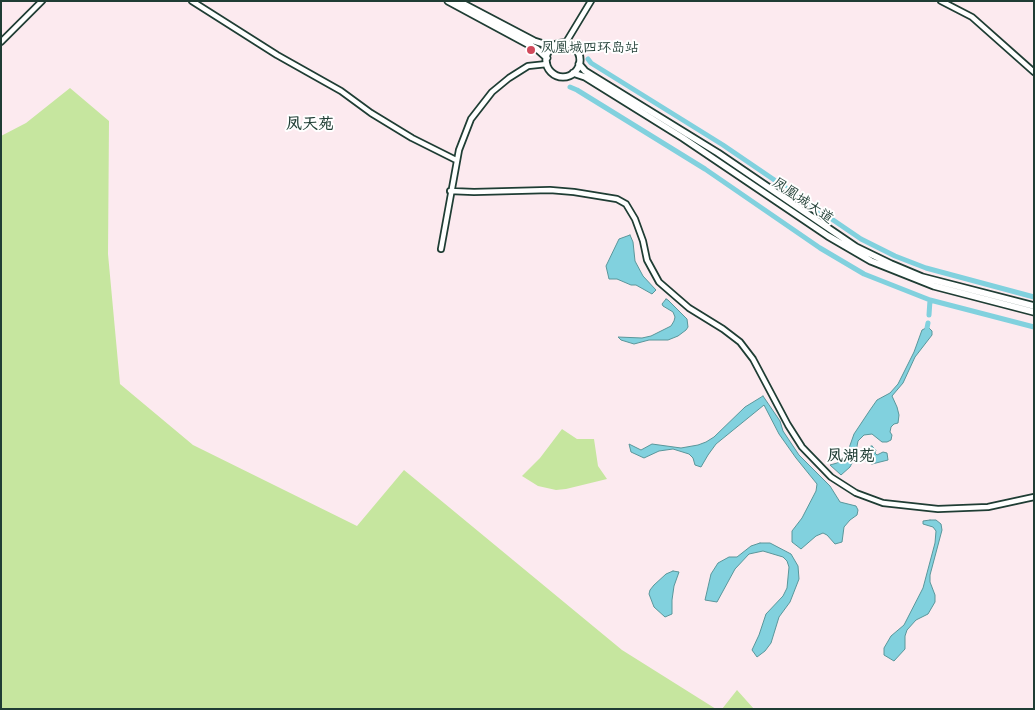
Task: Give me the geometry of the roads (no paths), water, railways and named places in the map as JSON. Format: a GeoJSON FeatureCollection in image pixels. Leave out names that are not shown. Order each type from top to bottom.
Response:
{"type":"FeatureCollection","features":[{"type":"Feature","properties":{"kind":"main road"},"geometry":{"type":"LineString","coordinates":[[448,1],[537,49],[547,61],[553,74],[563,77],[573,73],[579,64],[578,53],[570,45],[565,44],[553,47],[548,52],[547,61]]}},
{"type":"Feature","properties":{"kind":"main road"},"geometry":{"type":"LineString","coordinates":[[458,1],[534,41],[553,47]]}},
{"type":"Feature","properties":{"kind":"main road","name":"凤凰城大道"},"geometry":{"type":"LineString","coordinates":[[579,64],[585,71],[712,150],[856,247],[922,277],[1034,306]]}},
{"type":"Feature","properties":{"kind":"main road","name":"凤凰城大道"},"geometry":{"type":"LineString","coordinates":[[573,73],[585,77],[674,132],[828,236],[871,261],[934,286],[1034,312]]}},
{"type":"Feature","properties":{"kind":"street"},"geometry":{"type":"LineString","coordinates":[[1,42],[42,1]]}},
{"type":"Feature","properties":{"kind":"street"},"geometry":{"type":"LineString","coordinates":[[192,1],[277,55],[341,91],[371,113],[412,138],[456,160]]}},
{"type":"Feature","properties":{"kind":"street"},"geometry":{"type":"LineString","coordinates":[[941,1],[972,17],[1034,72]]}},
{"type":"Feature","properties":{"kind":"street"},"geometry":{"type":"LineString","coordinates":[[565,44],[589,2]]}},
{"type":"Feature","properties":{"kind":"street"},"geometry":{"type":"LineString","coordinates":[[441,249],[456,160],[466,128],[492,92],[528,66],[547,61]]}},
{"type":"Feature","properties":{"kind":"street"},"geometry":{"type":"LineString","coordinates":[[450,191],[550,190],[617,199],[626,204],[635,219],[647,260],[659,282],[681,302],[729,333],[744,347],[756,364],[788,426],[802,447],[831,477],[856,493],[883,503],[938,509],[988,507],[1034,497]]}},
{"type":"Feature","properties":{"kind":"water"},"geometry":{"type":"Polygon","coordinates":[[[630,235],[633,242],[635,261],[643,276],[656,290],[652,294],[636,285],[631,285],[617,279],[609,279],[606,266],[619,239],[630,235]]]}},
{"type":"Feature","properties":{"kind":"water"},"geometry":{"type":"Polygon","coordinates":[[[666,299],[687,319],[688,327],[686,330],[668,340],[649,340],[634,344],[621,340],[618,337],[642,338],[651,336],[671,326],[675,317],[673,312],[662,304],[666,299]]]}},
{"type":"Feature","properties":{"kind":"water"},"geometry":{"type":"Polygon","coordinates":[[[926,328],[932,331],[932,335],[915,357],[903,383],[892,396],[899,415],[898,423],[891,427],[891,440],[882,442],[872,434],[864,435],[858,441],[855,457],[850,467],[841,475],[830,465],[844,458],[854,434],[877,400],[890,393],[898,384],[914,352],[922,330],[926,328]]]}},
{"type":"Feature","properties":{"kind":"water"},"geometry":{"type":"Polygon","coordinates":[[[763,396],[799,455],[830,486],[840,502],[856,506],[858,510],[857,515],[844,527],[842,542],[835,544],[823,533],[816,536],[801,549],[792,542],[792,531],[802,518],[816,491],[817,484],[779,434],[764,405],[716,444],[701,467],[695,465],[693,458],[689,454],[673,449],[659,451],[644,458],[631,452],[629,444],[641,450],[652,444],[681,448],[706,442],[714,437],[745,407],[763,396]]]}},
{"type":"Feature","properties":{"kind":"water"},"geometry":{"type":"Polygon","coordinates":[[[872,446],[876,450],[875,453],[877,455],[883,452],[887,453],[888,460],[872,464],[866,462],[863,451],[867,447],[872,446]]]}},
{"type":"Feature","properties":{"kind":"water"},"geometry":{"type":"Polygon","coordinates":[[[936,520],[941,524],[942,530],[930,575],[935,602],[928,614],[916,620],[907,630],[905,649],[894,661],[884,655],[884,648],[891,636],[904,625],[923,588],[935,543],[936,531],[933,527],[923,524],[923,521],[936,520]]]}},
{"type":"Feature","properties":{"kind":"water"},"geometry":{"type":"Polygon","coordinates":[[[760,543],[770,543],[791,554],[798,566],[799,579],[790,602],[779,617],[771,643],[757,657],[752,650],[766,614],[783,596],[787,588],[789,567],[787,561],[783,557],[763,551],[749,554],[735,569],[717,602],[705,600],[711,574],[718,563],[729,557],[737,557],[751,546],[760,543]]]}},
{"type":"Feature","properties":{"kind":"water"},"geometry":{"type":"Polygon","coordinates":[[[673,571],[679,572],[674,586],[672,614],[665,617],[654,607],[649,594],[654,585],[666,574],[673,571]]]}},
{"type":"Feature","properties":{"kind":"waterway"},"geometry":{"type":"LineString","coordinates":[[588,59],[591,63],[723,145],[861,239],[895,256],[926,268],[1034,297]]}},
{"type":"Feature","properties":{"kind":"waterway"},"geometry":{"type":"LineString","coordinates":[[570,87],[705,169],[820,248],[864,274],[930,300],[1034,327]]}},
{"type":"Feature","properties":{"kind":"waterway"},"geometry":{"type":"LineString","coordinates":[[929,315],[930,300]]}},
{"type":"Feature","properties":{"kind":"waterway"},"geometry":{"type":"LineString","coordinates":[[927,328],[928,323]]}},
{"type":"Feature","properties":{"kind":"place","name":"凤凰城四环岛站"},"geometry":{"type":"Point","coordinates":[531,50]}},
{"type":"Feature","properties":{"kind":"district","name":"凤天苑"},"geometry":{"type":"Point","coordinates":[310,126]}},
{"type":"Feature","properties":{"kind":"district","name":"凤湖苑"},"geometry":{"type":"Point","coordinates":[851,458]}}]}
